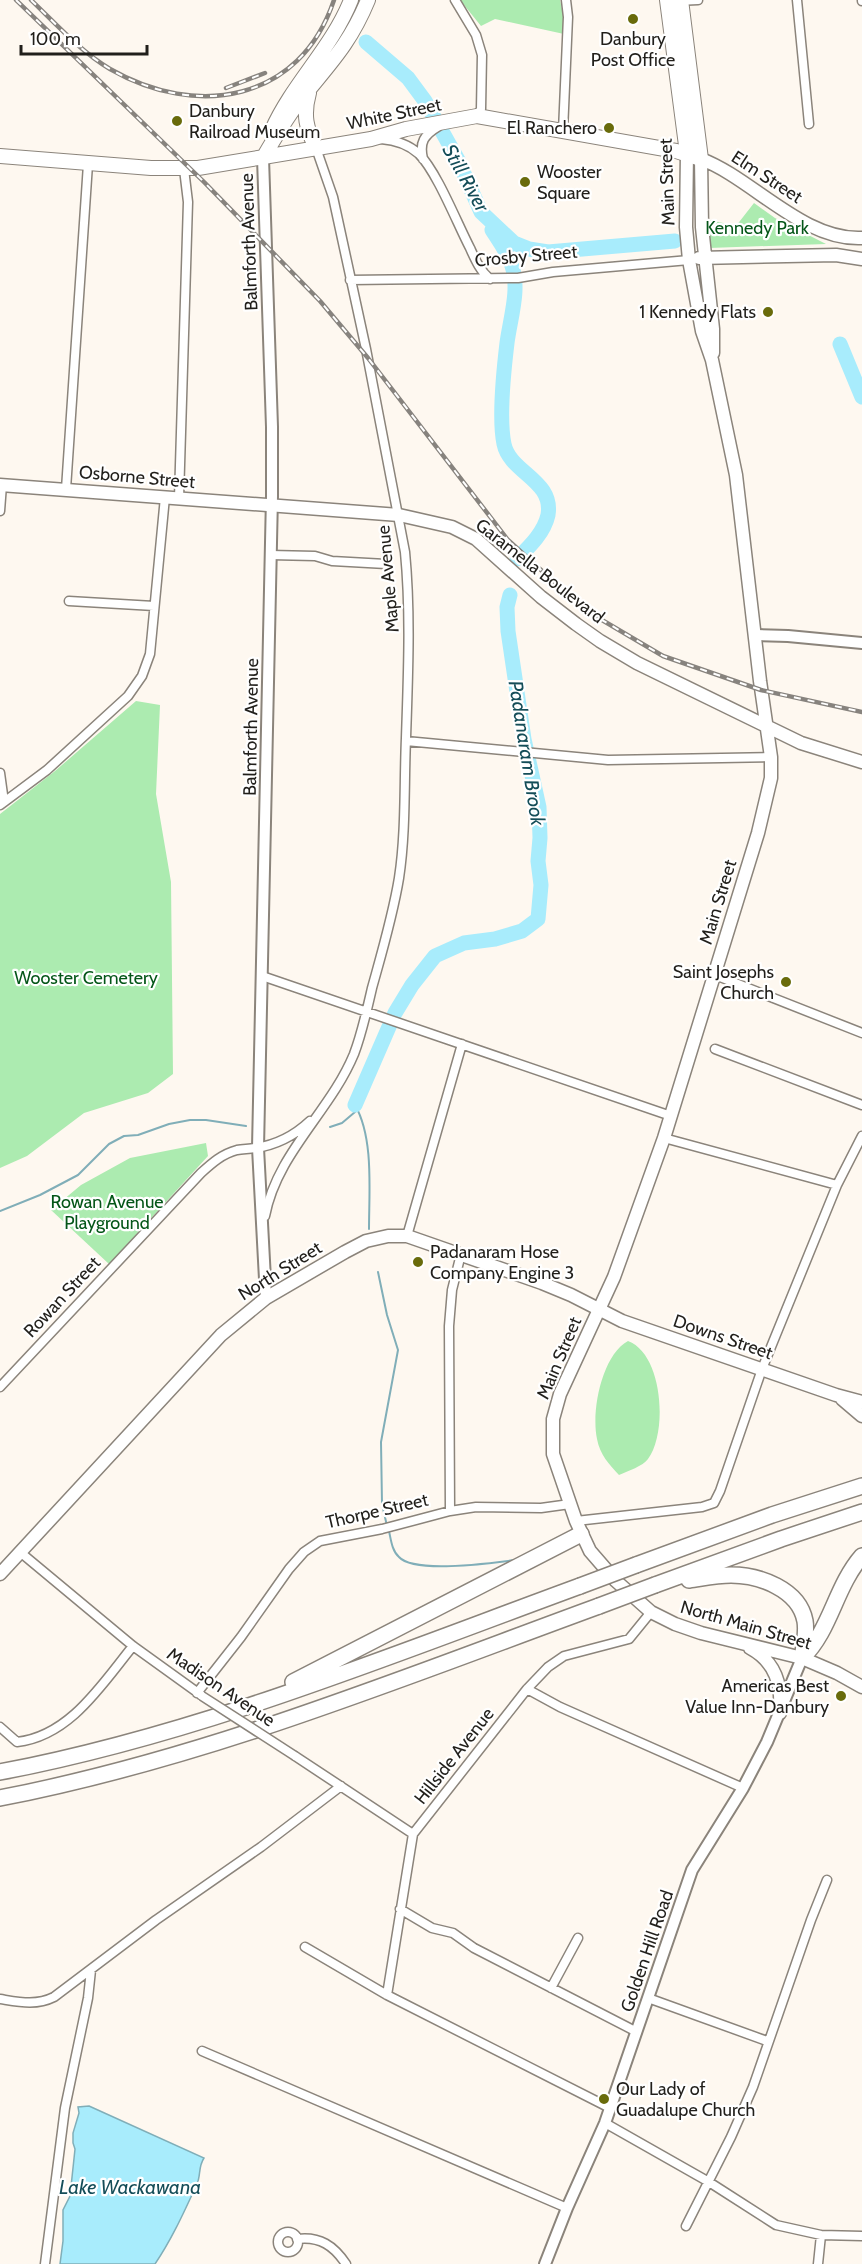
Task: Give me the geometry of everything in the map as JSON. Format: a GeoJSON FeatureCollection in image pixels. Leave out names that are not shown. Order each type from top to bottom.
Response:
{"type":"FeatureCollection","features":[{"type":"Feature","properties":{"kind":"highway"},"geometry":{"type":"LineString","coordinates":[[0,1772],[90,1753],[270,1700],[772,1515],[862,1486]]}},
{"type":"Feature","properties":{"kind":"highway"},"geometry":{"type":"LineString","coordinates":[[0,1798],[106,1774],[232,1738],[321,1708],[781,1539],[862,1512]]}},
{"type":"Feature","properties":{"kind":"highway"},"geometry":{"type":"LineString","coordinates":[[175,1729],[321,1669],[579,1528]]}},
{"type":"Feature","properties":{"kind":"highway"},"geometry":{"type":"LineString","coordinates":[[802,1658],[821,1634],[842,1585],[862,1556]]}},
{"type":"Feature","properties":{"kind":"highway"},"geometry":{"type":"LineString","coordinates":[[655,1585],[729,1575],[751,1577],[773,1585],[794,1600],[802,1610],[806,1632],[802,1658]]}},
{"type":"Feature","properties":{"kind":"main road"},"geometry":{"type":"LineString","coordinates":[[263,158],[267,140],[289,96],[338,27],[351,0]]}},
{"type":"Feature","properties":{"kind":"main road"},"geometry":{"type":"LineString","coordinates":[[263,158],[285,121],[339,55],[358,26],[368,0]]}},
{"type":"Feature","properties":{"kind":"main road","name":"Main Street"},"geometry":{"type":"LineString","coordinates":[[579,1528],[553,1454],[553,1419],[560,1394],[614,1277],[664,1138],[766,804],[771,778],[771,757],[735,471],[712,360],[702,331],[689,260],[686,227],[687,153],[674,1]]}},
{"type":"Feature","properties":{"kind":"main road","name":"Main Street"},"geometry":{"type":"LineString","coordinates":[[674,1],[701,159],[702,227],[713,329],[712,360]]}},
{"type":"Feature","properties":{"kind":"main road"},"geometry":{"type":"LineString","coordinates":[[309,91],[304,116],[307,130],[316,148]]}},
{"type":"Feature","properties":{"kind":"main road","name":"White Street"},"geometry":{"type":"LineString","coordinates":[[0,156],[184,169],[263,158],[424,130],[449,121],[477,116],[687,153]]}},
{"type":"Feature","properties":{"kind":"main road","name":"Elm Street"},"geometry":{"type":"LineString","coordinates":[[687,153],[722,168],[767,201],[800,219],[837,236],[862,238]]}},
{"type":"Feature","properties":{"kind":"main road","name":"Crosby Street"},"geometry":{"type":"LineString","coordinates":[[689,260],[705,257],[836,255],[862,259]]}},
{"type":"Feature","properties":{"kind":"main road","name":"Osborne Street"},"geometry":{"type":"LineString","coordinates":[[1,485],[272,505]]}},
{"type":"Feature","properties":{"kind":"main road","name":"Garamella Boulevard"},"geometry":{"type":"LineString","coordinates":[[272,505],[399,515],[452,527],[476,539],[541,597],[600,641],[637,663],[801,743],[862,762]]}},
{"type":"Feature","properties":{"kind":"main road","name":"North Street"},"geometry":{"type":"LineString","coordinates":[[0,1574],[221,1335],[266,1298],[366,1241],[388,1236],[407,1236],[542,1283],[600,1309]]}},
{"type":"Feature","properties":{"kind":"main road","name":"Downs Street"},"geometry":{"type":"LineString","coordinates":[[600,1309],[622,1321],[862,1402]]}},
{"type":"Feature","properties":{"kind":"main road","name":"Downs Street"},"geometry":{"type":"LineString","coordinates":[[836,1395],[862,1416]]}},
{"type":"Feature","properties":{"kind":"main road","name":"North Main Street"},"geometry":{"type":"LineString","coordinates":[[579,1528],[600,1563],[632,1598],[651,1612],[683,1627],[802,1658],[862,1687]]}},
{"type":"Feature","properties":{"kind":"main road"},"geometry":{"type":"LineString","coordinates":[[738,1642],[758,1653],[769,1663],[780,1686],[780,1713]]}},
{"type":"Feature","properties":{"kind":"street"},"geometry":{"type":"LineString","coordinates":[[455,0],[476,35],[482,55],[481,109],[477,116]]}},
{"type":"Feature","properties":{"kind":"street"},"geometry":{"type":"LineString","coordinates":[[563,131],[568,17],[566,0]]}},
{"type":"Feature","properties":{"kind":"street"},"geometry":{"type":"LineString","coordinates":[[674,1],[698,0]]}},
{"type":"Feature","properties":{"kind":"street"},"geometry":{"type":"LineString","coordinates":[[797,0],[809,124]]}},
{"type":"Feature","properties":{"kind":"street"},"geometry":{"type":"LineString","coordinates":[[424,130],[421,148],[424,160]]}},
{"type":"Feature","properties":{"kind":"street"},"geometry":{"type":"LineString","coordinates":[[371,139],[392,140],[408,146],[424,160],[477,262],[493,279]]}},
{"type":"Feature","properties":{"kind":"street","name":"Maple Avenue"},"geometry":{"type":"LineString","coordinates":[[316,148],[333,197],[366,349],[399,515],[408,584],[409,647],[404,816],[399,878],[366,1012]]}},
{"type":"Feature","properties":{"kind":"street","name":"Balmforth Avenue"},"geometry":{"type":"LineString","coordinates":[[263,158],[272,427],[258,1148],[266,1298]]}},
{"type":"Feature","properties":{"kind":"street"},"geometry":{"type":"LineString","coordinates":[[66,489],[88,164]]}},
{"type":"Feature","properties":{"kind":"street"},"geometry":{"type":"LineString","coordinates":[[179,498],[188,202],[184,169]]}},
{"type":"Feature","properties":{"kind":"street","name":"Crosby Street"},"geometry":{"type":"LineString","coordinates":[[350,280],[518,278],[553,272],[689,260]]}},
{"type":"Feature","properties":{"kind":"street"},"geometry":{"type":"LineString","coordinates":[[0,511],[1,485]]}},
{"type":"Feature","properties":{"kind":"street"},"geometry":{"type":"LineString","coordinates":[[2,804],[47,770],[128,696],[142,676],[150,654],[165,497]]}},
{"type":"Feature","properties":{"kind":"street"},"geometry":{"type":"LineString","coordinates":[[270,555],[315,556],[343,562],[386,564]]}},
{"type":"Feature","properties":{"kind":"street"},"geometry":{"type":"LineString","coordinates":[[69,601],[154,606]]}},
{"type":"Feature","properties":{"kind":"street"},"geometry":{"type":"LineString","coordinates":[[755,635],[862,643]]}},
{"type":"Feature","properties":{"kind":"street"},"geometry":{"type":"LineString","coordinates":[[406,741],[519,753],[643,760],[771,757]]}},
{"type":"Feature","properties":{"kind":"street"},"geometry":{"type":"LineString","coordinates":[[0,772],[2,804]]}},
{"type":"Feature","properties":{"kind":"street"},"geometry":{"type":"LineString","coordinates":[[715,975],[862,1034]]}},
{"type":"Feature","properties":{"kind":"street"},"geometry":{"type":"LineString","coordinates":[[262,976],[671,1116]]}},
{"type":"Feature","properties":{"kind":"street","name":"Rowan Street"},"geometry":{"type":"LineString","coordinates":[[263,1225],[267,1202],[278,1174],[339,1083],[354,1053],[366,1012]]}},
{"type":"Feature","properties":{"kind":"street"},"geometry":{"type":"LineString","coordinates":[[407,1236],[462,1044]]}},
{"type":"Feature","properties":{"kind":"street"},"geometry":{"type":"LineString","coordinates":[[715,1049],[862,1105]]}},
{"type":"Feature","properties":{"kind":"street","name":"Rowan Street"},"geometry":{"type":"LineString","coordinates":[[0,1387],[217,1158],[237,1150],[258,1148],[279,1142],[297,1133],[321,1111]]}},
{"type":"Feature","properties":{"kind":"street"},"geometry":{"type":"LineString","coordinates":[[579,1528],[714,1503],[762,1369],[837,1185],[862,1136]]}},
{"type":"Feature","properties":{"kind":"street"},"geometry":{"type":"LineString","coordinates":[[664,1138],[837,1185]]}},
{"type":"Feature","properties":{"kind":"street","name":"Thorpe Street"},"geometry":{"type":"LineString","coordinates":[[200,1694],[289,1569],[304,1552],[320,1541],[394,1526],[450,1511],[449,1326],[452,1290],[461,1254]]}},
{"type":"Feature","properties":{"kind":"street"},"geometry":{"type":"LineString","coordinates":[[450,1511],[477,1508],[541,1508],[570,1504]]}},
{"type":"Feature","properties":{"kind":"street","name":"Madison Avenue"},"geometry":{"type":"LineString","coordinates":[[20,1552],[133,1646],[200,1694],[413,1834]]}},
{"type":"Feature","properties":{"kind":"street","name":"Hillside Avenue"},"geometry":{"type":"LineString","coordinates":[[387,1995],[413,1834],[527,1689],[548,1667],[564,1656],[628,1640],[651,1612]]}},
{"type":"Feature","properties":{"kind":"street"},"geometry":{"type":"LineString","coordinates":[[0,1727],[17,1742],[44,1735],[58,1728],[86,1702],[133,1646]]}},
{"type":"Feature","properties":{"kind":"street","name":"Golden Hill Road"},"geometry":{"type":"LineString","coordinates":[[545,2264],[605,2123],[692,1870],[743,1788],[780,1713],[802,1658]]}},
{"type":"Feature","properties":{"kind":"street"},"geometry":{"type":"LineString","coordinates":[[527,1689],[560,1707],[743,1788]]}},
{"type":"Feature","properties":{"kind":"street"},"geometry":{"type":"LineString","coordinates":[[0,1999],[27,2003],[47,2000],[341,1786]]}},
{"type":"Feature","properties":{"kind":"street"},"geometry":{"type":"LineString","coordinates":[[686,2226],[742,2114],[827,1880]]}},
{"type":"Feature","properties":{"kind":"street"},"geometry":{"type":"LineString","coordinates":[[400,1910],[432,1928],[453,1933],[474,1948],[637,2032]]}},
{"type":"Feature","properties":{"kind":"street"},"geometry":{"type":"LineString","coordinates":[[551,1988],[578,1938]]}},
{"type":"Feature","properties":{"kind":"street"},"geometry":{"type":"LineString","coordinates":[[305,1947],[387,1995],[610,2109]]}},
{"type":"Feature","properties":{"kind":"street"},"geometry":{"type":"LineString","coordinates":[[45,2264],[65,2108],[88,1998],[91,1970]]}},
{"type":"Feature","properties":{"kind":"street"},"geometry":{"type":"LineString","coordinates":[[648,1998],[767,2042]]}},
{"type":"Feature","properties":{"kind":"street"},"geometry":{"type":"LineString","coordinates":[[202,2052],[567,2208]]}},
{"type":"Feature","properties":{"kind":"street"},"geometry":{"type":"LineString","coordinates":[[605,2123],[709,2182],[776,2225],[821,2235],[862,2236]]}},
{"type":"Feature","properties":{"kind":"street"},"geometry":{"type":"LineString","coordinates":[[818,2264],[821,2235]]}},
{"type":"Feature","properties":{"kind":"street"},"geometry":{"type":"LineString","coordinates":[[297,2240],[317,2239],[328,2244],[337,2250],[346,2264]]}},
{"type":"Feature","properties":{"kind":"green space"},"geometry":{"type":"Polygon","coordinates":[[[460,0],[560,0],[564,34],[495,19],[481,26],[460,0]]]}},
{"type":"Feature","properties":{"kind":"green space","name":"Kennedy Park"},"geometry":{"type":"Polygon","coordinates":[[[754,203],[775,218],[826,244],[709,248],[710,220],[736,226],[754,203]]]}},
{"type":"Feature","properties":{"kind":"green space","name":"Wooster Cemetery"},"geometry":{"type":"Polygon","coordinates":[[[136,701],[160,705],[156,794],[171,882],[173,1074],[148,1093],[84,1113],[27,1156],[0,1168],[0,814],[55,771],[136,701]]]}},
{"type":"Feature","properties":{"kind":"green space","name":"Rowan Avenue Playground"},"geometry":{"type":"Polygon","coordinates":[[[206,1143],[208,1156],[109,1264],[51,1210],[81,1185],[130,1158],[206,1143]]]}},
{"type":"Feature","properties":{"kind":"green space"},"geometry":{"type":"Polygon","coordinates":[[[628,1341],[640,1349],[649,1361],[659,1395],[660,1413],[654,1447],[648,1459],[619,1475],[600,1450],[596,1427],[597,1399],[611,1358],[628,1341]]]}},
{"type":"Feature","properties":{"kind":"water","name":"Lake Wackawana"},"geometry":{"type":"Polygon","coordinates":[[[89,2106],[204,2158],[197,2184],[155,2264],[60,2264],[63,2210],[70,2196],[75,2149],[73,2133],[79,2113],[78,2107],[89,2106]]]}},
{"type":"Feature","properties":{"kind":"waterway","name":"Still River"},"geometry":{"type":"LineString","coordinates":[[366,42],[408,78],[425,101],[458,160],[481,212],[514,243],[529,249],[548,252],[675,241]]}},
{"type":"Feature","properties":{"kind":"waterway","name":"Padanaram Brook"},"geometry":{"type":"LineString","coordinates":[[492,230],[510,261],[515,285],[503,380],[504,444],[508,454],[538,485],[548,503],[548,515],[543,528],[517,559]]}},
{"type":"Feature","properties":{"kind":"waterway","name":"Still River"},"geometry":{"type":"LineString","coordinates":[[840,344],[862,397]]}},
{"type":"Feature","properties":{"kind":"waterway","name":"Padanaram Brook"},"geometry":{"type":"LineString","coordinates":[[355,1105],[395,1013],[412,985],[435,956],[464,943],[495,939],[522,931],[538,919],[541,885],[538,861],[539,807],[524,739],[508,631],[507,607],[510,595]]}},
{"type":"Feature","properties":{"kind":"waterway"},"geometry":{"type":"LineString","coordinates":[[355,1105],[361,1118],[368,1149],[369,1229]]}},
{"type":"Feature","properties":{"kind":"waterway","name":"Padanaram Brook"},"geometry":{"type":"LineString","coordinates":[[330,1127],[342,1123],[355,1112],[355,1106]]}},
{"type":"Feature","properties":{"kind":"waterway","name":"Padanaram Brook"},"geometry":{"type":"LineString","coordinates":[[0,1211],[40,1195],[78,1175],[109,1144],[124,1136],[138,1135],[169,1124],[190,1120],[246,1126]]}},
{"type":"Feature","properties":{"kind":"waterway"},"geometry":{"type":"LineString","coordinates":[[378,1272],[387,1315],[398,1350],[381,1442],[382,1504],[387,1526]]}},
{"type":"Feature","properties":{"kind":"waterway"},"geometry":{"type":"LineString","coordinates":[[389,1531],[392,1545],[399,1557],[407,1562],[420,1565],[454,1566],[515,1560]]}},
{"type":"Feature","properties":{"kind":"railway"},"geometry":{"type":"LineString","coordinates":[[16,0],[204,182],[320,301],[368,358],[508,540],[585,610],[663,656],[761,690],[862,712]]}},
{"type":"Feature","properties":{"kind":"railway"},"geometry":{"type":"LineString","coordinates":[[31,0],[78,46],[110,69],[143,85],[177,94],[210,96],[242,92],[271,80],[297,61],[318,34],[334,0]]}},
{"type":"Feature","properties":{"kind":"railway"},"geometry":{"type":"LineString","coordinates":[[226,88],[265,73]]}},
{"type":"Feature","properties":{"kind":"place","name":"Danbury Post Office"},"geometry":{"type":"Point","coordinates":[633,19]}},
{"type":"Feature","properties":{"kind":"place","name":"Danbury Railroad Museum"},"geometry":{"type":"Point","coordinates":[177,121]}},
{"type":"Feature","properties":{"kind":"place","name":"El Ranchero"},"geometry":{"type":"Point","coordinates":[609,128]}},
{"type":"Feature","properties":{"kind":"place","name":"Wooster Square"},"geometry":{"type":"Point","coordinates":[525,182]}},
{"type":"Feature","properties":{"kind":"place","name":"1 Kennedy Flats"},"geometry":{"type":"Point","coordinates":[768,312]}},
{"type":"Feature","properties":{"kind":"place","name":"Saint Josephs Church"},"geometry":{"type":"Point","coordinates":[786,982]}},
{"type":"Feature","properties":{"kind":"place","name":"Padanaram Hose Company Engine 3"},"geometry":{"type":"Point","coordinates":[418,1262]}},
{"type":"Feature","properties":{"kind":"place","name":"Americas Best Value Inn-Danbury"},"geometry":{"type":"Point","coordinates":[841,1696]}},
{"type":"Feature","properties":{"kind":"place","name":"Our Lady of Guadalupe Church"},"geometry":{"type":"Point","coordinates":[604,2099]}}]}
